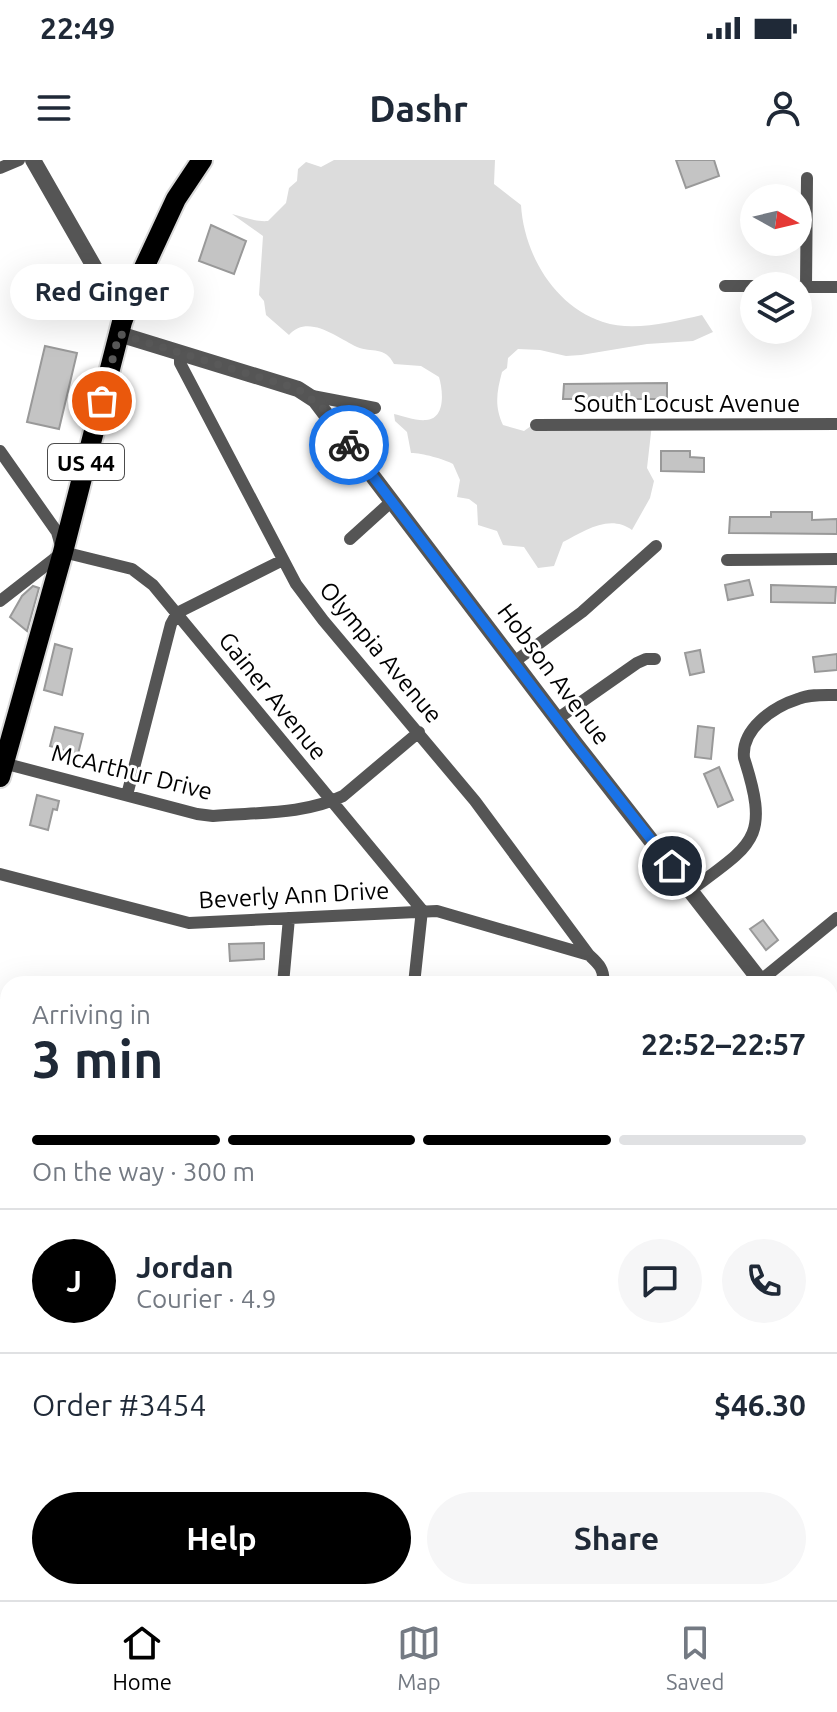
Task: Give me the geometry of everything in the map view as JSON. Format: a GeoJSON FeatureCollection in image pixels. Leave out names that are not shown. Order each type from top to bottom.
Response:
{"type":"FeatureCollection","features":[{"type":"Feature","properties":{"kind":"main road","name":"US 44"},"geometry":{"type":"LineString","coordinates":[[2,770],[127,309],[176,199],[202,160]]}},
{"type":"Feature","properties":{"kind":"street"},"geometry":{"type":"LineString","coordinates":[[0,168],[19,160]]}},
{"type":"Feature","properties":{"kind":"street"},"geometry":{"type":"LineString","coordinates":[[33,160],[108,291],[115,301],[127,309]]}},
{"type":"Feature","properties":{"kind":"street"},"geometry":{"type":"LineString","coordinates":[[803,272],[807,178]]}},
{"type":"Feature","properties":{"kind":"street"},"geometry":{"type":"LineString","coordinates":[[725,286],[740,286]]}},
{"type":"Feature","properties":{"kind":"street"},"geometry":{"type":"LineString","coordinates":[[812,287],[837,287]]}},
{"type":"Feature","properties":{"kind":"street"},"geometry":{"type":"LineString","coordinates":[[119,334],[298,389],[307,395],[375,408]]}},
{"type":"Feature","properties":{"kind":"street","name":"Olympia Avenue"},"geometry":{"type":"LineString","coordinates":[[180,353],[180,363],[281,561],[323,620],[475,801],[589,955],[601,966],[604,976]]}},
{"type":"Feature","properties":{"kind":"street","name":"Hobson Avenue"},"geometry":{"type":"LineString","coordinates":[[307,395],[325,410],[557,719],[757,976]]}},
{"type":"Feature","properties":{"kind":"street","name":"South Locust Avenue"},"geometry":{"type":"LineString","coordinates":[[536,425],[837,424]]}},
{"type":"Feature","properties":{"kind":"street"},"geometry":{"type":"LineString","coordinates":[[0,451],[57,532],[63,552],[0,601]]}},
{"type":"Feature","properties":{"kind":"street"},"geometry":{"type":"LineString","coordinates":[[350,539],[392,501]]}},
{"type":"Feature","properties":{"kind":"street"},"geometry":{"type":"LineString","coordinates":[[514,662],[582,612],[656,546]]}},
{"type":"Feature","properties":{"kind":"street","name":"Gainer Avenue"},"geometry":{"type":"LineString","coordinates":[[63,552],[132,569],[153,585],[422,910]]}},
{"type":"Feature","properties":{"kind":"street"},"geometry":{"type":"LineString","coordinates":[[727,560],[837,559]]}},
{"type":"Feature","properties":{"kind":"street"},"geometry":{"type":"LineString","coordinates":[[127,795],[171,624],[177,613],[281,561]]}},
{"type":"Feature","properties":{"kind":"street"},"geometry":{"type":"LineString","coordinates":[[557,719],[637,663],[655,659]]}},
{"type":"Feature","properties":{"kind":"street"},"geometry":{"type":"LineString","coordinates":[[691,890],[750,841],[757,804],[744,758],[748,735],[764,718],[796,699],[837,695]]}},
{"type":"Feature","properties":{"kind":"street","name":"McArthur Drive"},"geometry":{"type":"LineString","coordinates":[[2,770],[127,795],[205,816],[312,808],[343,796],[419,732]]}},
{"type":"Feature","properties":{"kind":"street","name":"Beverly Ann Drive"},"geometry":{"type":"LineString","coordinates":[[0,874],[189,923],[422,910],[449,912],[589,955]]}},
{"type":"Feature","properties":{"kind":"street"},"geometry":{"type":"LineString","coordinates":[[415,976],[422,910]]}},
{"type":"Feature","properties":{"kind":"street"},"geometry":{"type":"LineString","coordinates":[[284,976],[289,918]]}},
{"type":"Feature","properties":{"kind":"street"},"geometry":{"type":"LineString","coordinates":[[769,976],[837,918]]}},
{"type":"Feature","properties":{"kind":"shaded area"},"geometry":{"type":"Polygon","coordinates":[[[334,160],[495,160],[494,184],[521,205],[523,223],[535,259],[556,291],[570,304],[603,322],[627,326],[652,325],[702,315],[713,332],[693,341],[647,344],[566,356],[518,349],[508,358],[507,368],[502,372],[497,398],[503,425],[524,431],[538,421],[652,424],[647,468],[654,481],[650,498],[632,530],[614,523],[588,529],[563,542],[554,566],[538,568],[524,547],[503,545],[497,531],[478,525],[477,505],[469,499],[457,497],[460,480],[453,464],[411,453],[407,432],[395,421],[394,414],[422,420],[437,415],[442,396],[439,377],[421,366],[394,364],[382,352],[357,347],[323,329],[305,326],[289,335],[266,315],[264,301],[259,295],[263,236],[232,214],[268,221],[286,203],[289,188],[297,181],[298,169],[306,162],[321,167],[334,160]]]}},
{"type":"Feature","properties":{"kind":"building"},"geometry":{"type":"Polygon","coordinates":[[[676,160],[714,160],[719,176],[686,188],[676,160]]]}},
{"type":"Feature","properties":{"kind":"building"},"geometry":{"type":"Polygon","coordinates":[[[211,225],[246,241],[234,274],[199,261],[211,225]]]}},
{"type":"Feature","properties":{"kind":"building"},"geometry":{"type":"Polygon","coordinates":[[[45,346],[77,353],[59,429],[27,422],[45,346]]]}},
{"type":"Feature","properties":{"kind":"building"},"geometry":{"type":"Polygon","coordinates":[[[667,383],[667,399],[563,399],[564,384],[667,383]]]}},
{"type":"Feature","properties":{"kind":"building"},"geometry":{"type":"Polygon","coordinates":[[[661,451],[690,451],[690,457],[704,458],[704,472],[661,471],[661,451]]]}},
{"type":"Feature","properties":{"kind":"building"},"geometry":{"type":"Polygon","coordinates":[[[771,512],[812,512],[812,520],[837,519],[837,534],[729,533],[730,517],[771,517],[771,512]]]}},
{"type":"Feature","properties":{"kind":"building"},"geometry":{"type":"Polygon","coordinates":[[[749,580],[753,595],[728,600],[725,585],[749,580]]]}},
{"type":"Feature","properties":{"kind":"building"},"geometry":{"type":"Polygon","coordinates":[[[771,585],[836,587],[835,603],[771,602],[771,585]]]}},
{"type":"Feature","properties":{"kind":"building"},"geometry":{"type":"Polygon","coordinates":[[[33,586],[39,588],[27,631],[10,617],[22,596],[33,586]]]}},
{"type":"Feature","properties":{"kind":"building"},"geometry":{"type":"Polygon","coordinates":[[[55,644],[72,649],[62,695],[44,690],[55,644]]]}},
{"type":"Feature","properties":{"kind":"building"},"geometry":{"type":"Polygon","coordinates":[[[700,650],[704,672],[690,675],[685,653],[700,650]]]}},
{"type":"Feature","properties":{"kind":"building"},"geometry":{"type":"Polygon","coordinates":[[[837,654],[837,670],[815,672],[813,657],[837,654]]]}},
{"type":"Feature","properties":{"kind":"building"},"geometry":{"type":"Polygon","coordinates":[[[698,726],[714,728],[711,759],[695,757],[698,726]]]}},
{"type":"Feature","properties":{"kind":"building"},"geometry":{"type":"Polygon","coordinates":[[[55,727],[83,734],[78,754],[50,746],[55,727]]]}},
{"type":"Feature","properties":{"kind":"building"},"geometry":{"type":"Polygon","coordinates":[[[719,767],[733,800],[718,807],[704,774],[719,767]]]}},
{"type":"Feature","properties":{"kind":"building"},"geometry":{"type":"Polygon","coordinates":[[[37,795],[59,801],[57,810],[53,809],[48,830],[30,825],[37,795]]]}},
{"type":"Feature","properties":{"kind":"building"},"geometry":{"type":"Polygon","coordinates":[[[763,920],[778,940],[766,950],[750,929],[763,920]]]}},
{"type":"Feature","properties":{"kind":"building"},"geometry":{"type":"Polygon","coordinates":[[[264,943],[264,959],[230,961],[229,944],[264,943]]]}},
{"type":"Feature","properties":{"kind":"way so far"},"geometry":{"type":"LineString","coordinates":[[102,401],[119,334],[298,389],[325,410],[349,445]]}},
{"type":"Feature","properties":{"kind":"place","name":"Red Ginger"},"geometry":{"type":"Point","coordinates":[102,401]}},
{"type":"Feature","properties":{"kind":"route"},"geometry":{"type":"LineString","coordinates":[[349,445],[672,866]]}}]}
